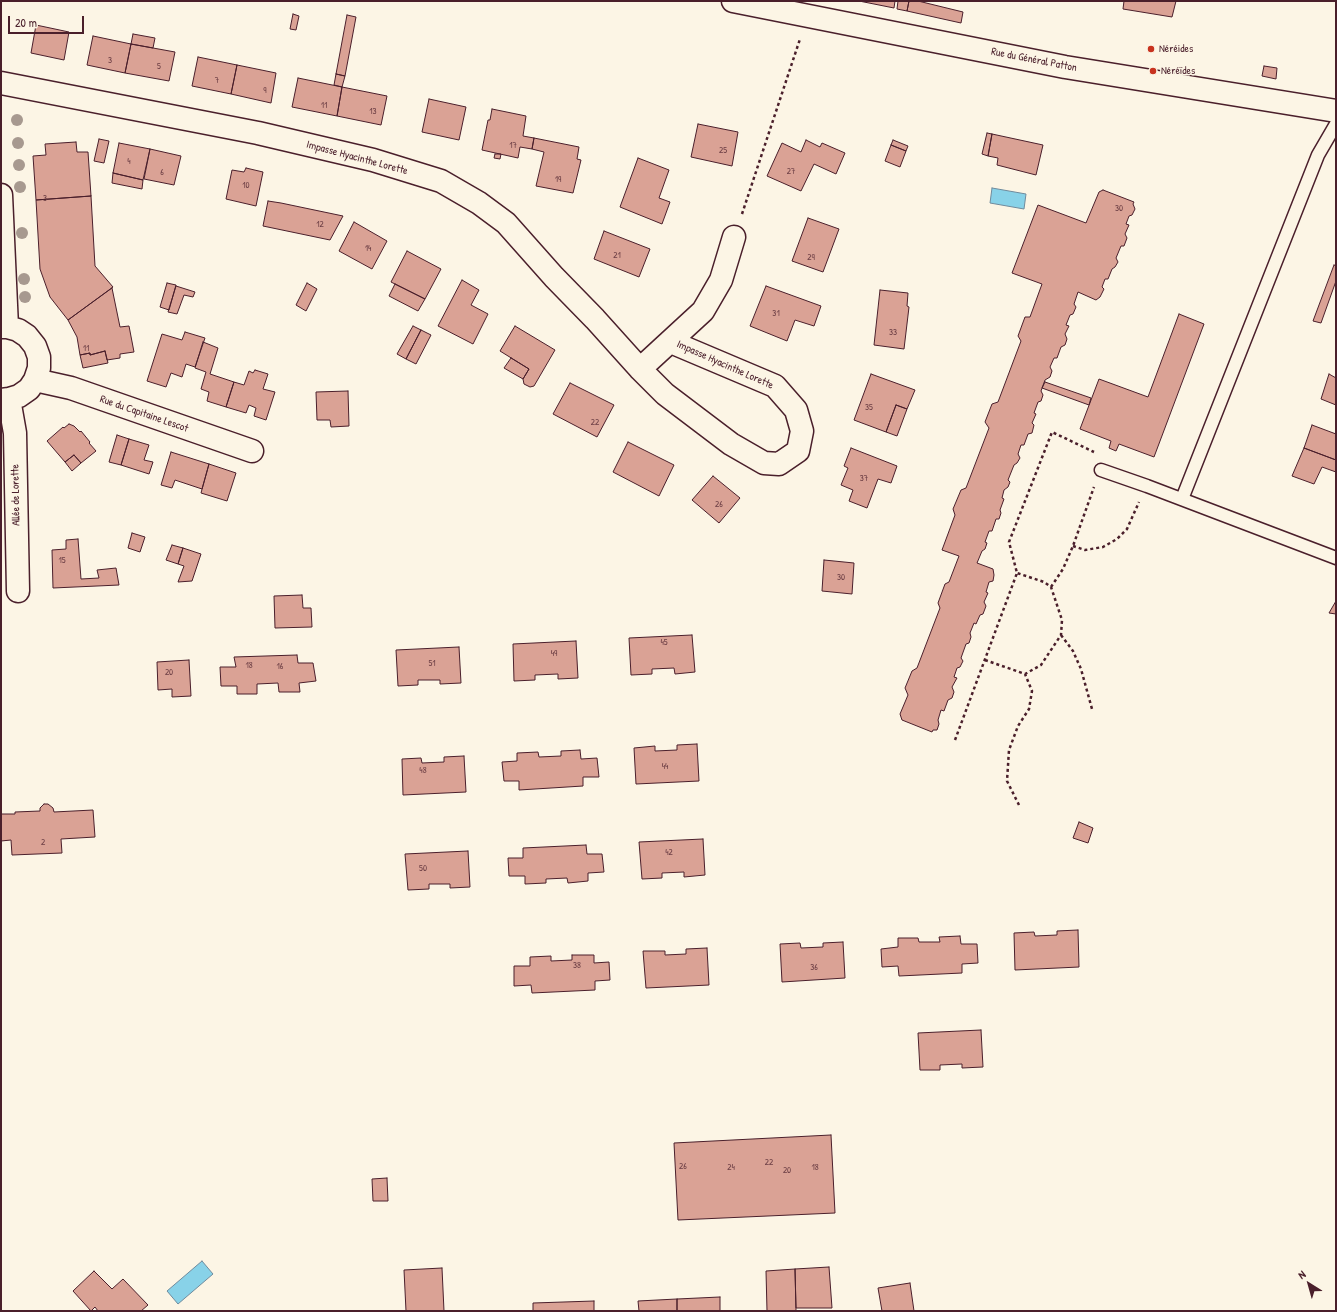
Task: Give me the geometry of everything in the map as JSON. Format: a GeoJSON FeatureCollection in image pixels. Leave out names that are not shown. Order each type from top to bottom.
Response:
{"type":"FeatureCollection","features":[{"type":"Feature","properties":{"kind":"street","name":"Rue du Général Patton"},"geometry":{"type":"LineString","coordinates":[[733,1],[1065,67],[1336,111]]}},
{"type":"Feature","properties":{"kind":"street","name":"Impasse Hyacinthe Lorette"},"geometry":{"type":"LineString","coordinates":[[1,84],[258,133],[374,160],[441,181],[479,203],[506,223],[640,369],[665,394],[731,444],[764,463],[779,464],[798,451],[802,431],[796,410],[775,386],[671,342]]}},
{"type":"Feature","properties":{"kind":"street"},"geometry":{"type":"LineString","coordinates":[[1,195],[4,327],[18,330],[27,336],[35,346],[39,368],[35,380],[29,389],[19,396],[5,399]]}},
{"type":"Feature","properties":{"kind":"street","name":"Impasse Hyacinthe Lorette"},"geometry":{"type":"LineString","coordinates":[[640,369],[703,311],[721,280],[734,238]]}},
{"type":"Feature","properties":{"kind":"street","name":"Rue du Capitaine Lescot"},"geometry":{"type":"LineString","coordinates":[[35,380],[70,388],[252,451]]}},
{"type":"Feature","properties":{"kind":"street","name":"Allée de Lorette"},"geometry":{"type":"LineString","coordinates":[[5,399],[15,432],[18,591]]}},
{"type":"Feature","properties":{"kind":"lane"},"geometry":{"type":"LineString","coordinates":[[1182,499],[1318,155],[1336,124]]}},
{"type":"Feature","properties":{"kind":"lane"},"geometry":{"type":"LineString","coordinates":[[1100,470],[1182,499],[1336,558]]}},
{"type":"Feature","properties":{"kind":"path"},"geometry":{"type":"LineString","coordinates":[[734,238],[808,16]]}},
{"type":"Feature","properties":{"kind":"path"},"geometry":{"type":"LineString","coordinates":[[955,740],[1017,573],[1009,542],[1052,432],[1104,457],[1073,546],[1063,569],[1051,587]]}},
{"type":"Feature","properties":{"kind":"path"},"geometry":{"type":"LineString","coordinates":[[1073,546],[1085,550],[1103,547],[1117,539],[1127,528],[1147,486]]}},
{"type":"Feature","properties":{"kind":"path"},"geometry":{"type":"LineString","coordinates":[[985,660],[1025,674],[1042,665],[1061,635],[1062,620],[1051,587],[1044,582],[1017,573]]}},
{"type":"Feature","properties":{"kind":"path"},"geometry":{"type":"LineString","coordinates":[[1061,635],[1073,650],[1082,668],[1092,709]]}},
{"type":"Feature","properties":{"kind":"path"},"geometry":{"type":"LineString","coordinates":[[1019,805],[1007,782],[1009,750],[1018,726],[1029,709],[1032,691],[1025,674]]}},
{"type":"Feature","properties":{"kind":"water"},"geometry":{"type":"Polygon","coordinates":[[[992,188],[1026,194],[1024,209],[990,203],[992,188]]]}},
{"type":"Feature","properties":{"kind":"water"},"geometry":{"type":"Polygon","coordinates":[[[202,1261],[213,1274],[178,1304],[167,1291],[202,1261]]]}},
{"type":"Feature","properties":{"kind":"building"},"geometry":{"type":"Polygon","coordinates":[[[859,1],[895,1],[894,8],[859,1]]]}},
{"type":"Feature","properties":{"kind":"building"},"geometry":{"type":"Polygon","coordinates":[[[898,1],[909,1],[907,11],[897,9],[898,1]]]}},
{"type":"Feature","properties":{"kind":"building"},"geometry":{"type":"Polygon","coordinates":[[[909,1],[918,1],[963,12],[961,23],[907,11],[909,1]]]}},
{"type":"Feature","properties":{"kind":"building"},"geometry":{"type":"Polygon","coordinates":[[[1124,1],[1176,1],[1172,17],[1123,9],[1124,1]]]}},
{"type":"Feature","properties":{"kind":"building"},"geometry":{"type":"Polygon","coordinates":[[[293,14],[299,16],[296,30],[290,29],[293,14]]]}},
{"type":"Feature","properties":{"kind":"building"},"geometry":{"type":"Polygon","coordinates":[[[347,15],[356,17],[345,76],[336,74],[347,15]]]}},
{"type":"Feature","properties":{"kind":"building"},"geometry":{"type":"Polygon","coordinates":[[[36,25],[69,32],[64,60],[31,53],[36,25]]]}},
{"type":"Feature","properties":{"kind":"building"},"geometry":{"type":"Polygon","coordinates":[[[133,34],[155,38],[153,48],[131,44],[133,34]]]}},
{"type":"Feature","properties":{"kind":"building"},"geometry":{"type":"Polygon","coordinates":[[[93,36],[131,44],[125,73],[87,65],[93,36]]]}},
{"type":"Feature","properties":{"kind":"building"},"geometry":{"type":"Polygon","coordinates":[[[131,44],[175,52],[169,81],[125,73],[131,44]]]}},
{"type":"Feature","properties":{"kind":"building"},"geometry":{"type":"Polygon","coordinates":[[[198,57],[237,65],[231,94],[192,86],[198,57]]]}},
{"type":"Feature","properties":{"kind":"building"},"geometry":{"type":"Polygon","coordinates":[[[237,65],[276,73],[271,103],[231,94],[237,65]]]}},
{"type":"Feature","properties":{"kind":"building"},"geometry":{"type":"Polygon","coordinates":[[[1264,66],[1277,68],[1276,79],[1262,76],[1264,66]]]}},
{"type":"Feature","properties":{"kind":"building"},"geometry":{"type":"Polygon","coordinates":[[[336,74],[345,76],[342,87],[334,85],[336,74]]]}},
{"type":"Feature","properties":{"kind":"building"},"geometry":{"type":"Polygon","coordinates":[[[298,78],[342,87],[337,116],[292,107],[298,78]]]}},
{"type":"Feature","properties":{"kind":"building"},"geometry":{"type":"Polygon","coordinates":[[[342,87],[387,96],[381,125],[337,116],[342,87]]]}},
{"type":"Feature","properties":{"kind":"building"},"geometry":{"type":"Polygon","coordinates":[[[429,99],[466,107],[459,140],[422,132],[429,99]]]}},
{"type":"Feature","properties":{"kind":"building"},"geometry":{"type":"Polygon","coordinates":[[[492,109],[526,116],[523,136],[534,138],[532,149],[520,147],[518,158],[482,150],[488,120],[490,120],[492,109]]]}},
{"type":"Feature","properties":{"kind":"building"},"geometry":{"type":"Polygon","coordinates":[[[698,124],[738,132],[732,166],[691,157],[698,124]]]}},
{"type":"Feature","properties":{"kind":"building"},"geometry":{"type":"Polygon","coordinates":[[[987,133],[992,134],[988,156],[982,154],[987,133]]]}},
{"type":"Feature","properties":{"kind":"building"},"geometry":{"type":"Polygon","coordinates":[[[992,134],[1043,145],[1036,175],[997,165],[998,158],[988,156],[992,134]]]}},
{"type":"Feature","properties":{"kind":"building"},"geometry":{"type":"Polygon","coordinates":[[[534,138],[579,147],[577,159],[581,160],[573,193],[536,186],[544,152],[532,149],[534,138]]]}},
{"type":"Feature","properties":{"kind":"building"},"geometry":{"type":"Polygon","coordinates":[[[99,139],[109,141],[104,163],[94,161],[99,139]]]}},
{"type":"Feature","properties":{"kind":"building"},"geometry":{"type":"Polygon","coordinates":[[[806,140],[820,147],[822,143],[845,153],[836,174],[814,164],[801,191],[767,176],[782,143],[801,152],[806,140]]]}},
{"type":"Feature","properties":{"kind":"building"},"geometry":{"type":"Polygon","coordinates":[[[893,140],[908,146],[906,151],[891,145],[893,140]]]}},
{"type":"Feature","properties":{"kind":"building"},"geometry":{"type":"Polygon","coordinates":[[[76,142],[77,152],[88,152],[91,196],[36,200],[33,156],[46,155],[45,144],[76,142]]]}},
{"type":"Feature","properties":{"kind":"building"},"geometry":{"type":"Polygon","coordinates":[[[119,143],[150,149],[143,180],[113,173],[119,143]]]}},
{"type":"Feature","properties":{"kind":"building"},"geometry":{"type":"Polygon","coordinates":[[[891,145],[906,151],[900,167],[885,161],[891,145]]]}},
{"type":"Feature","properties":{"kind":"building"},"geometry":{"type":"Polygon","coordinates":[[[150,149],[181,156],[174,185],[144,179],[150,149]]]}},
{"type":"Feature","properties":{"kind":"building"},"geometry":{"type":"Polygon","coordinates":[[[495,154],[501,154],[500,159],[494,158],[495,154]]]}},
{"type":"Feature","properties":{"kind":"building"},"geometry":{"type":"Polygon","coordinates":[[[638,158],[669,170],[659,198],[670,202],[662,224],[620,207],[638,158]]]}},
{"type":"Feature","properties":{"kind":"building"},"geometry":{"type":"Polygon","coordinates":[[[246,168],[263,172],[256,206],[226,199],[232,170],[244,172],[246,168]]]}},
{"type":"Feature","properties":{"kind":"building"},"geometry":{"type":"Polygon","coordinates":[[[113,173],[143,180],[142,189],[112,183],[113,173]]]}},
{"type":"Feature","properties":{"kind":"building"},"geometry":{"type":"Polygon","coordinates":[[[1103,190],[1134,202],[1133,204],[1135,209],[1132,215],[1129,216],[1126,224],[1129,225],[1125,234],[1127,238],[1124,246],[1121,246],[1116,258],[1118,262],[1112,269],[1108,279],[1105,279],[1102,287],[1104,289],[1100,297],[1096,300],[1078,292],[1074,304],[1076,307],[1073,314],[1070,315],[1066,325],[1069,326],[1065,334],[1067,339],[1065,345],[1061,347],[1057,358],[1054,358],[1050,367],[1052,371],[1050,377],[1045,380],[1041,391],[1043,395],[1041,401],[1038,402],[1034,413],[1036,414],[1032,423],[1034,425],[1032,433],[1028,434],[1024,445],[1021,445],[1018,454],[1020,458],[1014,465],[1008,480],[1010,482],[1008,487],[1004,490],[1002,498],[1004,499],[1000,510],[1001,513],[999,519],[996,519],[992,531],[989,531],[985,542],[987,543],[985,549],[982,551],[977,563],[993,569],[993,581],[989,582],[986,592],[988,593],[984,602],[986,606],[983,614],[980,615],[976,624],[974,623],[970,633],[971,637],[969,643],[966,644],[961,658],[963,661],[960,667],[957,668],[954,677],[957,678],[952,687],[954,692],[952,698],[948,700],[944,711],[941,710],[937,730],[933,730],[932,732],[902,720],[900,714],[908,695],[905,688],[912,671],[917,668],[940,608],[938,603],[945,584],[949,582],[959,556],[942,550],[955,515],[953,509],[961,490],[966,488],[989,428],[985,422],[992,404],[998,402],[1021,341],[1018,336],[1025,317],[1030,317],[1042,284],[1012,273],[1038,205],[1086,223],[1099,192],[1103,190]]]}},
{"type":"Feature","properties":{"kind":"building"},"geometry":{"type":"Polygon","coordinates":[[[91,196],[95,266],[113,287],[68,320],[50,297],[40,269],[36,200],[91,196]]]}},
{"type":"Feature","properties":{"kind":"building"},"geometry":{"type":"Polygon","coordinates":[[[268,201],[343,216],[330,240],[263,226],[268,201]]]}},
{"type":"Feature","properties":{"kind":"building"},"geometry":{"type":"Polygon","coordinates":[[[808,218],[839,229],[823,272],[792,261],[808,218]]]}},
{"type":"Feature","properties":{"kind":"building"},"geometry":{"type":"Polygon","coordinates":[[[354,222],[387,241],[372,269],[339,251],[354,222]]]}},
{"type":"Feature","properties":{"kind":"building"},"geometry":{"type":"Polygon","coordinates":[[[604,231],[650,249],[639,277],[594,259],[604,231]]]}},
{"type":"Feature","properties":{"kind":"building"},"geometry":{"type":"Polygon","coordinates":[[[407,251],[441,269],[425,299],[391,282],[407,251]]]}},
{"type":"Feature","properties":{"kind":"building"},"geometry":{"type":"Polygon","coordinates":[[[1334,265],[1336,266],[1336,281],[1321,323],[1313,321],[1334,265]]]}},
{"type":"Feature","properties":{"kind":"building"},"geometry":{"type":"Polygon","coordinates":[[[462,280],[479,290],[471,305],[488,314],[473,344],[438,326],[462,280]]]}},
{"type":"Feature","properties":{"kind":"building"},"geometry":{"type":"Polygon","coordinates":[[[167,283],[176,285],[169,310],[160,307],[167,283]]]}},
{"type":"Feature","properties":{"kind":"building"},"geometry":{"type":"Polygon","coordinates":[[[307,283],[317,289],[306,311],[296,305],[307,283]]]}},
{"type":"Feature","properties":{"kind":"building"},"geometry":{"type":"Polygon","coordinates":[[[395,284],[425,299],[418,311],[389,296],[395,284]]]}},
{"type":"Feature","properties":{"kind":"building"},"geometry":{"type":"Polygon","coordinates":[[[176,286],[195,292],[193,297],[184,295],[177,314],[168,312],[176,286]]]}},
{"type":"Feature","properties":{"kind":"building"},"geometry":{"type":"Polygon","coordinates":[[[766,286],[821,306],[814,326],[795,320],[787,341],[750,326],[766,286]]]}},
{"type":"Feature","properties":{"kind":"building"},"geometry":{"type":"Polygon","coordinates":[[[112,288],[120,327],[129,326],[134,352],[120,354],[120,358],[107,360],[105,351],[90,355],[90,353],[80,355],[77,337],[68,320],[112,288]]]}},
{"type":"Feature","properties":{"kind":"building"},"geometry":{"type":"Polygon","coordinates":[[[880,290],[908,293],[907,306],[909,307],[904,349],[874,345],[880,290]]]}},
{"type":"Feature","properties":{"kind":"building"},"geometry":{"type":"Polygon","coordinates":[[[1179,314],[1204,324],[1154,457],[1119,444],[1116,451],[1109,448],[1111,441],[1080,429],[1099,379],[1148,397],[1179,314]]]}},
{"type":"Feature","properties":{"kind":"building"},"geometry":{"type":"Polygon","coordinates":[[[413,326],[421,330],[406,359],[397,354],[413,326]]]}},
{"type":"Feature","properties":{"kind":"building"},"geometry":{"type":"Polygon","coordinates":[[[515,326],[555,350],[534,386],[530,387],[524,384],[523,379],[529,369],[500,351],[515,326]]]}},
{"type":"Feature","properties":{"kind":"building"},"geometry":{"type":"Polygon","coordinates":[[[421,330],[431,335],[416,364],[406,359],[421,330]]]}},
{"type":"Feature","properties":{"kind":"building"},"geometry":{"type":"Polygon","coordinates":[[[185,332],[205,338],[195,367],[186,364],[182,377],[171,373],[166,387],[147,381],[162,334],[182,340],[185,332]]]}},
{"type":"Feature","properties":{"kind":"building"},"geometry":{"type":"Polygon","coordinates":[[[203,342],[218,348],[210,374],[234,382],[226,407],[207,401],[209,392],[201,389],[206,372],[195,368],[203,342]]]}},
{"type":"Feature","properties":{"kind":"building"},"geometry":{"type":"Polygon","coordinates":[[[105,351],[108,363],[83,368],[80,355],[90,353],[90,355],[105,351]]]}},
{"type":"Feature","properties":{"kind":"building"},"geometry":{"type":"Polygon","coordinates":[[[511,358],[529,369],[523,379],[504,368],[511,358]]]}},
{"type":"Feature","properties":{"kind":"building"},"geometry":{"type":"Polygon","coordinates":[[[255,370],[268,374],[263,389],[275,392],[266,420],[254,416],[256,408],[249,405],[246,413],[226,407],[234,382],[244,385],[249,371],[253,373],[255,370]]]}},
{"type":"Feature","properties":{"kind":"building"},"geometry":{"type":"Polygon","coordinates":[[[871,374],[915,390],[907,409],[896,405],[886,432],[854,420],[871,374]]]}},
{"type":"Feature","properties":{"kind":"building"},"geometry":{"type":"Polygon","coordinates":[[[1329,374],[1336,378],[1336,405],[1321,399],[1329,374]]]}},
{"type":"Feature","properties":{"kind":"building"},"geometry":{"type":"Polygon","coordinates":[[[1045,382],[1091,398],[1089,405],[1042,388],[1045,382]]]}},
{"type":"Feature","properties":{"kind":"building"},"geometry":{"type":"Polygon","coordinates":[[[570,383],[614,405],[597,437],[553,414],[570,383]]]}},
{"type":"Feature","properties":{"kind":"building"},"geometry":{"type":"Polygon","coordinates":[[[348,391],[349,426],[331,427],[330,420],[317,420],[316,392],[348,391]]]}},
{"type":"Feature","properties":{"kind":"building"},"geometry":{"type":"Polygon","coordinates":[[[896,405],[907,409],[897,436],[886,432],[896,405]]]}},
{"type":"Feature","properties":{"kind":"building"},"geometry":{"type":"Polygon","coordinates":[[[69,424],[74,426],[80,432],[81,431],[96,451],[81,463],[74,455],[65,462],[47,441],[63,427],[64,428],[69,424]]]}},
{"type":"Feature","properties":{"kind":"building"},"geometry":{"type":"Polygon","coordinates":[[[1312,425],[1336,434],[1336,460],[1304,448],[1312,425]]]}},
{"type":"Feature","properties":{"kind":"building"},"geometry":{"type":"Polygon","coordinates":[[[117,435],[129,439],[121,465],[109,462],[117,435]]]}},
{"type":"Feature","properties":{"kind":"building"},"geometry":{"type":"Polygon","coordinates":[[[129,439],[149,445],[144,460],[153,462],[149,474],[121,465],[129,439]]]}},
{"type":"Feature","properties":{"kind":"building"},"geometry":{"type":"Polygon","coordinates":[[[628,442],[674,465],[659,496],[613,472],[628,442]]]}},
{"type":"Feature","properties":{"kind":"building"},"geometry":{"type":"Polygon","coordinates":[[[851,448],[897,466],[891,483],[878,479],[867,508],[849,501],[853,490],[841,485],[848,468],[844,466],[851,448]]]}},
{"type":"Feature","properties":{"kind":"building"},"geometry":{"type":"Polygon","coordinates":[[[1304,448],[1336,460],[1336,472],[1322,467],[1314,484],[1292,476],[1304,448]]]}},
{"type":"Feature","properties":{"kind":"building"},"geometry":{"type":"Polygon","coordinates":[[[171,452],[209,464],[202,489],[175,480],[172,488],[161,485],[171,452]]]}},
{"type":"Feature","properties":{"kind":"building"},"geometry":{"type":"Polygon","coordinates":[[[74,455],[81,463],[72,471],[65,462],[74,455]]]}},
{"type":"Feature","properties":{"kind":"building"},"geometry":{"type":"Polygon","coordinates":[[[209,464],[236,473],[227,501],[201,493],[209,464]]]}},
{"type":"Feature","properties":{"kind":"building"},"geometry":{"type":"Polygon","coordinates":[[[713,476],[740,498],[719,523],[692,500],[713,476]]]}},
{"type":"Feature","properties":{"kind":"building"},"geometry":{"type":"Polygon","coordinates":[[[132,533],[145,537],[140,552],[128,548],[132,533]]]}},
{"type":"Feature","properties":{"kind":"building"},"geometry":{"type":"Polygon","coordinates":[[[78,539],[81,579],[99,578],[97,570],[116,568],[119,585],[53,588],[52,550],[66,549],[66,540],[78,539]]]}},
{"type":"Feature","properties":{"kind":"building"},"geometry":{"type":"Polygon","coordinates":[[[172,545],[183,548],[178,564],[166,560],[172,545]]]}},
{"type":"Feature","properties":{"kind":"building"},"geometry":{"type":"Polygon","coordinates":[[[183,548],[201,554],[192,581],[178,582],[184,566],[178,564],[183,548]]]}},
{"type":"Feature","properties":{"kind":"building"},"geometry":{"type":"Polygon","coordinates":[[[824,560],[854,563],[852,594],[822,591],[824,560]]]}},
{"type":"Feature","properties":{"kind":"building"},"geometry":{"type":"Polygon","coordinates":[[[302,595],[303,608],[311,608],[312,627],[275,628],[274,596],[302,595]]]}},
{"type":"Feature","properties":{"kind":"building"},"geometry":{"type":"Polygon","coordinates":[[[1336,601],[1336,614],[1329,613],[1336,601]]]}},
{"type":"Feature","properties":{"kind":"building"},"geometry":{"type":"Polygon","coordinates":[[[692,635],[695,672],[675,674],[674,668],[652,669],[652,674],[631,675],[629,638],[692,635]]]}},
{"type":"Feature","properties":{"kind":"building"},"geometry":{"type":"Polygon","coordinates":[[[576,641],[578,678],[558,679],[558,674],[535,675],[535,680],[514,681],[513,644],[576,641]]]}},
{"type":"Feature","properties":{"kind":"building"},"geometry":{"type":"Polygon","coordinates":[[[459,647],[461,683],[440,684],[440,680],[418,680],[418,685],[398,686],[396,650],[459,647]]]}},
{"type":"Feature","properties":{"kind":"building"},"geometry":{"type":"Polygon","coordinates":[[[297,655],[298,663],[313,663],[316,681],[299,683],[300,692],[279,692],[278,683],[257,684],[257,694],[237,694],[237,686],[221,686],[220,667],[236,667],[234,657],[297,655]]]}},
{"type":"Feature","properties":{"kind":"building"},"geometry":{"type":"Polygon","coordinates":[[[189,660],[191,696],[172,697],[172,689],[158,690],[157,662],[189,660]]]}},
{"type":"Feature","properties":{"kind":"building"},"geometry":{"type":"Polygon","coordinates":[[[697,744],[699,781],[636,784],[634,748],[655,746],[655,751],[677,750],[677,745],[697,744]]]}},
{"type":"Feature","properties":{"kind":"building"},"geometry":{"type":"Polygon","coordinates":[[[580,750],[581,759],[597,758],[599,777],[583,777],[583,786],[519,790],[519,781],[504,781],[502,762],[517,761],[517,753],[538,752],[539,757],[561,756],[561,751],[580,750]]]}},
{"type":"Feature","properties":{"kind":"building"},"geometry":{"type":"Polygon","coordinates":[[[464,756],[466,792],[403,795],[402,759],[421,758],[422,763],[444,762],[444,757],[464,756]]]}},
{"type":"Feature","properties":{"kind":"building"},"geometry":{"type":"Polygon","coordinates":[[[44,804],[48,804],[53,808],[54,812],[93,810],[95,837],[61,839],[62,853],[12,855],[11,840],[1,841],[1,814],[40,811],[40,808],[44,804]]]}},
{"type":"Feature","properties":{"kind":"building"},"geometry":{"type":"Polygon","coordinates":[[[1079,822],[1093,828],[1088,843],[1073,838],[1079,822]]]}},
{"type":"Feature","properties":{"kind":"building"},"geometry":{"type":"Polygon","coordinates":[[[703,839],[705,875],[684,877],[684,872],[662,873],[662,878],[642,879],[639,842],[703,839]]]}},
{"type":"Feature","properties":{"kind":"building"},"geometry":{"type":"Polygon","coordinates":[[[586,845],[587,854],[602,854],[604,872],[588,873],[588,881],[568,883],[567,878],[546,879],[546,883],[525,884],[525,876],[509,876],[508,858],[523,858],[523,848],[586,845]]]}},
{"type":"Feature","properties":{"kind":"building"},"geometry":{"type":"Polygon","coordinates":[[[468,851],[470,887],[450,888],[450,884],[429,884],[429,889],[408,890],[405,854],[468,851]]]}},
{"type":"Feature","properties":{"kind":"building"},"geometry":{"type":"Polygon","coordinates":[[[1078,930],[1079,967],[1015,970],[1014,933],[1034,932],[1035,936],[1057,935],[1057,931],[1078,930]]]}},
{"type":"Feature","properties":{"kind":"building"},"geometry":{"type":"Polygon","coordinates":[[[960,936],[961,944],[977,944],[978,963],[962,964],[962,973],[899,976],[898,966],[882,967],[881,949],[898,947],[898,938],[918,938],[919,942],[940,942],[939,937],[960,936]]]}},
{"type":"Feature","properties":{"kind":"building"},"geometry":{"type":"Polygon","coordinates":[[[843,942],[845,978],[782,982],[780,944],[800,943],[801,948],[823,947],[823,943],[843,942]]]}},
{"type":"Feature","properties":{"kind":"building"},"geometry":{"type":"Polygon","coordinates":[[[707,948],[709,985],[646,988],[643,951],[665,951],[665,955],[686,954],[686,949],[707,948]]]}},
{"type":"Feature","properties":{"kind":"building"},"geometry":{"type":"Polygon","coordinates":[[[572,955],[594,955],[594,963],[609,962],[610,980],[595,981],[595,990],[532,993],[531,985],[514,986],[514,966],[530,966],[530,957],[551,956],[551,961],[572,960],[572,955]]]}},
{"type":"Feature","properties":{"kind":"building"},"geometry":{"type":"Polygon","coordinates":[[[981,1030],[983,1067],[962,1068],[962,1064],[940,1065],[940,1070],[920,1070],[918,1033],[981,1030]]]}},
{"type":"Feature","properties":{"kind":"building"},"geometry":{"type":"Polygon","coordinates":[[[831,1135],[835,1213],[678,1220],[674,1143],[831,1135]]]}},
{"type":"Feature","properties":{"kind":"building"},"geometry":{"type":"Polygon","coordinates":[[[387,1178],[388,1201],[373,1201],[372,1179],[387,1178]]]}},
{"type":"Feature","properties":{"kind":"building"},"geometry":{"type":"Polygon","coordinates":[[[829,1267],[832,1308],[796,1308],[795,1269],[829,1267]]]}},
{"type":"Feature","properties":{"kind":"building"},"geometry":{"type":"Polygon","coordinates":[[[442,1268],[444,1311],[406,1311],[404,1270],[442,1268]]]}},
{"type":"Feature","properties":{"kind":"building"},"geometry":{"type":"Polygon","coordinates":[[[795,1269],[796,1311],[767,1311],[766,1271],[795,1269]]]}},
{"type":"Feature","properties":{"kind":"building"},"geometry":{"type":"Polygon","coordinates":[[[94,1271],[112,1289],[123,1279],[148,1305],[141,1311],[98,1311],[95,1307],[91,1311],[73,1291],[94,1271]]]}},
{"type":"Feature","properties":{"kind":"building"},"geometry":{"type":"Polygon","coordinates":[[[910,1283],[914,1311],[882,1311],[878,1288],[910,1283]]]}},
{"type":"Feature","properties":{"kind":"building"},"geometry":{"type":"Polygon","coordinates":[[[720,1297],[720,1311],[677,1311],[677,1299],[720,1297]]]}},
{"type":"Feature","properties":{"kind":"building"},"geometry":{"type":"Polygon","coordinates":[[[677,1299],[677,1311],[639,1311],[638,1301],[677,1299]]]}},
{"type":"Feature","properties":{"kind":"building"},"geometry":{"type":"Polygon","coordinates":[[[594,1301],[594,1311],[533,1311],[533,1303],[594,1301]]]}},
{"type":"Feature","properties":{"kind":"place","name":"Néréides"},"geometry":{"type":"Point","coordinates":[1151,49]}},
{"type":"Feature","properties":{"kind":"place","name":"Néréïdes"},"geometry":{"type":"Point","coordinates":[1153,71]}}]}
